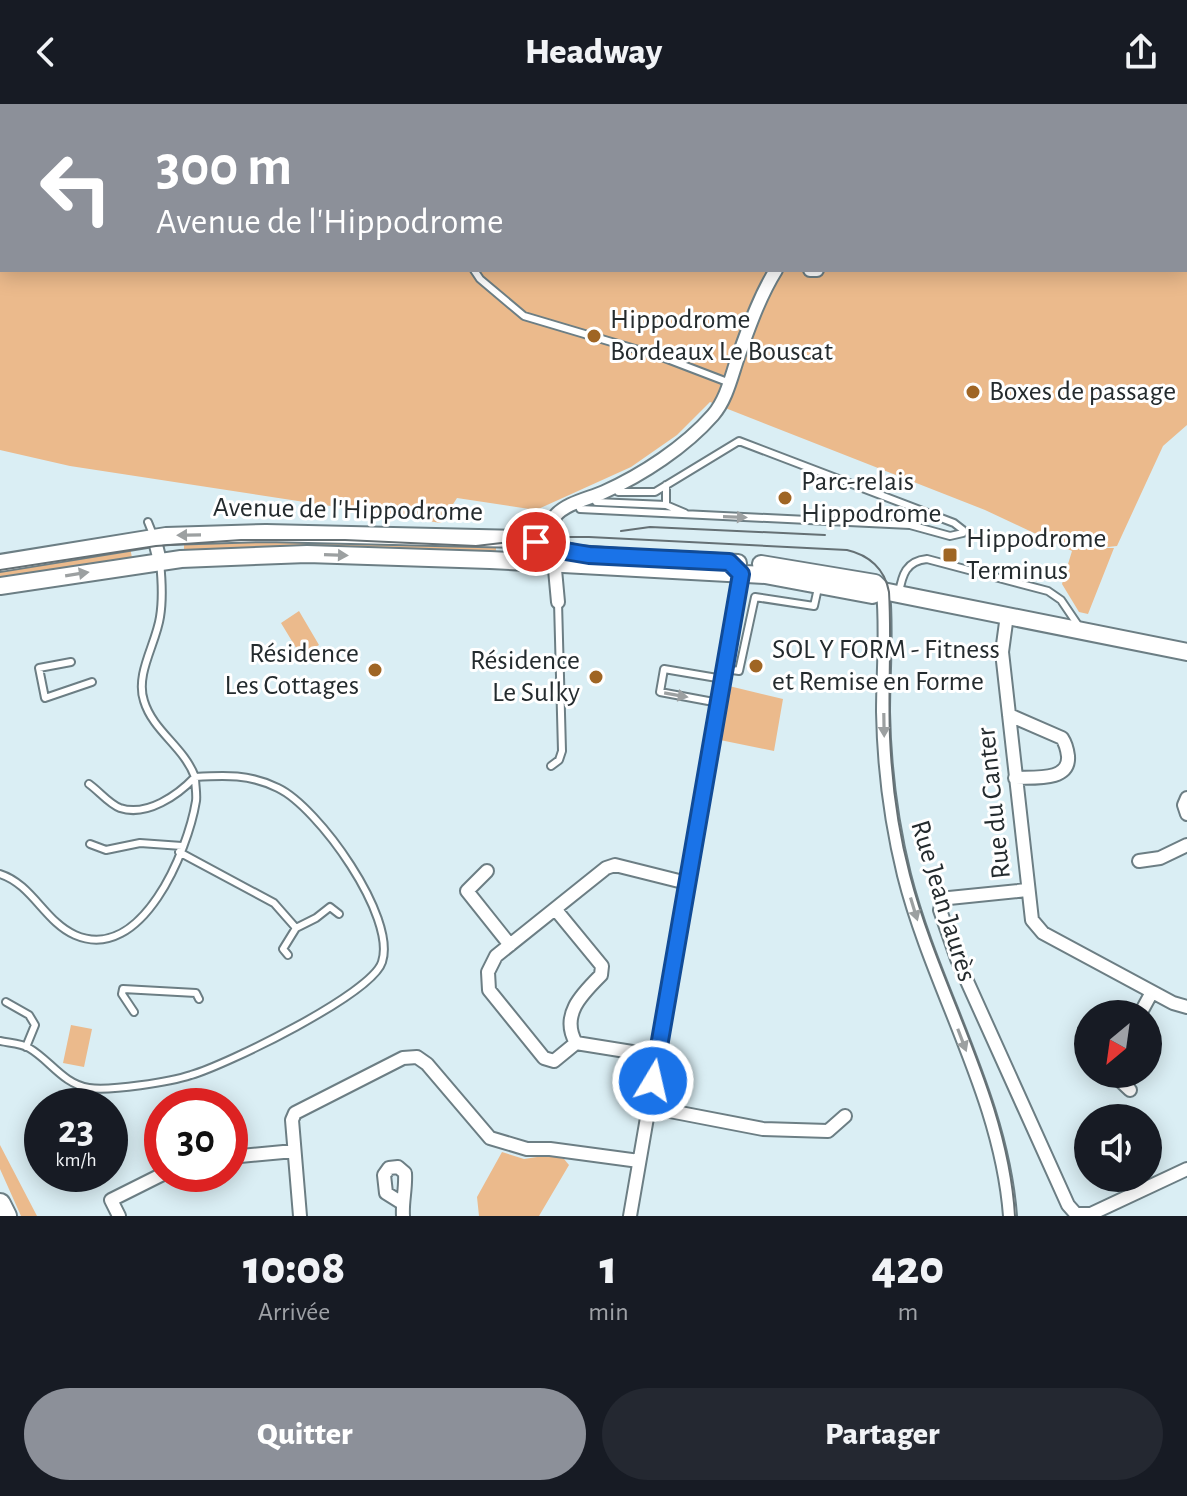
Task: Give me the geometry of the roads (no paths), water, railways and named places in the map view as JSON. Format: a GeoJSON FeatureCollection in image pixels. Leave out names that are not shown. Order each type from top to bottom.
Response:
{"type":"FeatureCollection","features":[{"type":"Feature","properties":{"kind":"main road"},"geometry":{"type":"LineString","coordinates":[[0,1204],[6,1216]]}},
{"type":"Feature","properties":{"kind":"street"},"geometry":{"type":"LineString","coordinates":[[558,602],[553,556],[552,526],[555,516],[615,487],[668,453],[701,427],[717,409],[730,383],[748,332],[775,272]]}},
{"type":"Feature","properties":{"kind":"street"},"geometry":{"type":"LineString","coordinates":[[151,530],[160,561]]}},
{"type":"Feature","properties":{"kind":"street","name":"Avenue de l'Hippodrome"},"geometry":{"type":"LineString","coordinates":[[0,563],[151,530],[521,539],[553,556]]}},
{"type":"Feature","properties":{"kind":"street","name":"Avenue de l'Hippodrome"},"geometry":{"type":"LineString","coordinates":[[0,586],[160,561],[240,555],[553,556],[735,568],[783,567],[875,583],[891,592],[1187,652]]}},
{"type":"Feature","properties":{"kind":"street"},"geometry":{"type":"LineString","coordinates":[[630,1216],[724,674],[735,568]]}},
{"type":"Feature","properties":{"kind":"street","name":"Avenue de l'Hippodrome"},"geometry":{"type":"LineString","coordinates":[[735,568],[872,595],[891,592]]}},
{"type":"Feature","properties":{"kind":"street","name":"Rue Jean Jaurès"},"geometry":{"type":"LineString","coordinates":[[891,592],[884,738],[894,832],[915,915],[994,1127],[1005,1173],[1010,1216]]}},
{"type":"Feature","properties":{"kind":"street","name":"Rue du Canter"},"geometry":{"type":"LineString","coordinates":[[1007,615],[1002,652],[1030,914],[1043,933],[1152,992],[1187,1007]]}},
{"type":"Feature","properties":{"kind":"street"},"geometry":{"type":"LineString","coordinates":[[1009,715],[1062,738],[1066,744],[1068,764],[1057,775],[1015,778]]}},
{"type":"Feature","properties":{"kind":"street"},"geometry":{"type":"LineString","coordinates":[[1187,798],[1184,805],[1187,814]]}},
{"type":"Feature","properties":{"kind":"street"},"geometry":{"type":"LineString","coordinates":[[1139,861],[1160,858],[1187,845]]}},
{"type":"Feature","properties":{"kind":"street"},"geometry":{"type":"LineString","coordinates":[[657,1056],[576,1043],[554,1061],[544,1058],[489,990],[488,972],[496,956],[606,868],[615,865],[687,883]]}},
{"type":"Feature","properties":{"kind":"street"},"geometry":{"type":"LineString","coordinates":[[487,871],[467,891],[510,945]]}},
{"type":"Feature","properties":{"kind":"street"},"geometry":{"type":"LineString","coordinates":[[1027,890],[949,898],[942,903],[940,910],[957,959],[1068,1205],[1076,1214],[1091,1214],[1187,1169]]}},
{"type":"Feature","properties":{"kind":"street"},"geometry":{"type":"LineString","coordinates":[[556,910],[602,966],[601,975],[579,996],[572,1008],[570,1033],[576,1043]]}},
{"type":"Feature","properties":{"kind":"street"},"geometry":{"type":"LineString","coordinates":[[1148,1000],[1152,992]]}},
{"type":"Feature","properties":{"kind":"street"},"geometry":{"type":"LineString","coordinates":[[300,1216],[292,1120],[295,1113],[403,1058],[417,1057],[427,1064],[490,1138],[527,1149],[550,1149],[639,1161]]}},
{"type":"Feature","properties":{"kind":"street"},"geometry":{"type":"LineString","coordinates":[[649,1107],[763,1129],[828,1131],[845,1116]]}},
{"type":"Feature","properties":{"kind":"street"},"geometry":{"type":"LineString","coordinates":[[248,1155],[294,1151]]}},
{"type":"Feature","properties":{"kind":"street"},"geometry":{"type":"LineString","coordinates":[[119,1216],[111,1200],[144,1184]]}},
{"type":"Feature","properties":{"kind":"lane"},"geometry":{"type":"LineString","coordinates":[[475,272],[524,316],[662,357],[730,383]]}},
{"type":"Feature","properties":{"kind":"lane"},"geometry":{"type":"LineString","coordinates":[[578,503],[580,509],[910,525],[950,536],[963,533],[954,523],[739,441],[666,485],[646,493],[618,492],[615,487]]}},
{"type":"Feature","properties":{"kind":"lane"},"geometry":{"type":"LineString","coordinates":[[666,485],[666,505]]}},
{"type":"Feature","properties":{"kind":"lane"},"geometry":{"type":"LineString","coordinates":[[594,496],[596,502],[666,505],[692,515]]}},
{"type":"Feature","properties":{"kind":"lane"},"geometry":{"type":"LineString","coordinates":[[891,592],[907,567],[927,559],[1048,591],[1061,600],[1082,631]]}},
{"type":"Feature","properties":{"kind":"lane"},"geometry":{"type":"LineString","coordinates":[[0,874],[14,879],[64,929],[88,939],[102,939],[136,923],[153,906],[166,885],[196,801],[191,765],[155,723],[144,701],[141,681],[160,617],[160,561]]}},
{"type":"Feature","properties":{"kind":"lane"},"geometry":{"type":"LineString","coordinates":[[719,703],[660,692],[664,669],[724,674],[739,671],[755,597],[814,606],[818,585]]}},
{"type":"Feature","properties":{"kind":"lane"},"geometry":{"type":"LineString","coordinates":[[551,766],[559,760],[562,751],[558,602]]}},
{"type":"Feature","properties":{"kind":"lane"},"geometry":{"type":"LineString","coordinates":[[71,662],[39,668],[45,698],[92,682]]}},
{"type":"Feature","properties":{"kind":"lane"},"geometry":{"type":"LineString","coordinates":[[0,1041],[26,1047],[64,1078],[87,1088],[117,1088],[186,1077],[208,1070],[331,1008],[376,975],[383,962],[384,944],[378,917],[345,855],[309,810],[281,789],[253,777],[195,777],[163,801],[130,809],[117,807],[89,784]]}},
{"type":"Feature","properties":{"kind":"lane"},"geometry":{"type":"LineString","coordinates":[[90,844],[106,850],[140,843],[180,849],[274,903],[296,928]]}},
{"type":"Feature","properties":{"kind":"lane"},"geometry":{"type":"LineString","coordinates":[[288,955],[283,949],[296,928],[330,907],[339,914]]}},
{"type":"Feature","properties":{"kind":"lane"},"geometry":{"type":"LineString","coordinates":[[134,1012],[122,994],[123,989],[196,993],[199,999]]}},
{"type":"Feature","properties":{"kind":"lane"},"geometry":{"type":"LineString","coordinates":[[6,1002],[29,1015],[35,1025],[26,1047]]}},
{"type":"Feature","properties":{"kind":"tram line"},"geometry":{"type":"LineString","coordinates":[[621,531],[650,527],[825,535]]}},
{"type":"Feature","properties":{"kind":"tram line"},"geometry":{"type":"LineString","coordinates":[[0,570],[156,546],[241,540],[345,540],[476,546],[552,537],[589,537],[847,550],[869,559],[884,576],[889,592],[891,755],[896,807],[906,858],[923,918],[1000,1128],[1010,1172],[1015,1216]]}},
{"type":"Feature","properties":{"kind":"place","name":"Hippodrome Bordeaux Le Bouscat"},"geometry":{"type":"Point","coordinates":[594,336]}},
{"type":"Feature","properties":{"kind":"place","name":"Boxes de passage"},"geometry":{"type":"Point","coordinates":[973,392]}},
{"type":"Feature","properties":{"kind":"place","name":"Parc-relais Hippodrome"},"geometry":{"type":"Point","coordinates":[785,498]}},
{"type":"Feature","properties":{"kind":"place","name":"Hippodrome Terminus"},"geometry":{"type":"Point","coordinates":[950,555]}},
{"type":"Feature","properties":{"kind":"place","name":"SOL Y FORM - Fitness et Remise en Forme"},"geometry":{"type":"Point","coordinates":[756,666]}},
{"type":"Feature","properties":{"kind":"place","name":"Résidence Les Cottages"},"geometry":{"type":"Point","coordinates":[375,670]}},
{"type":"Feature","properties":{"kind":"place","name":"Résidence Le Sulky"},"geometry":{"type":"Point","coordinates":[596,677]}}]}
